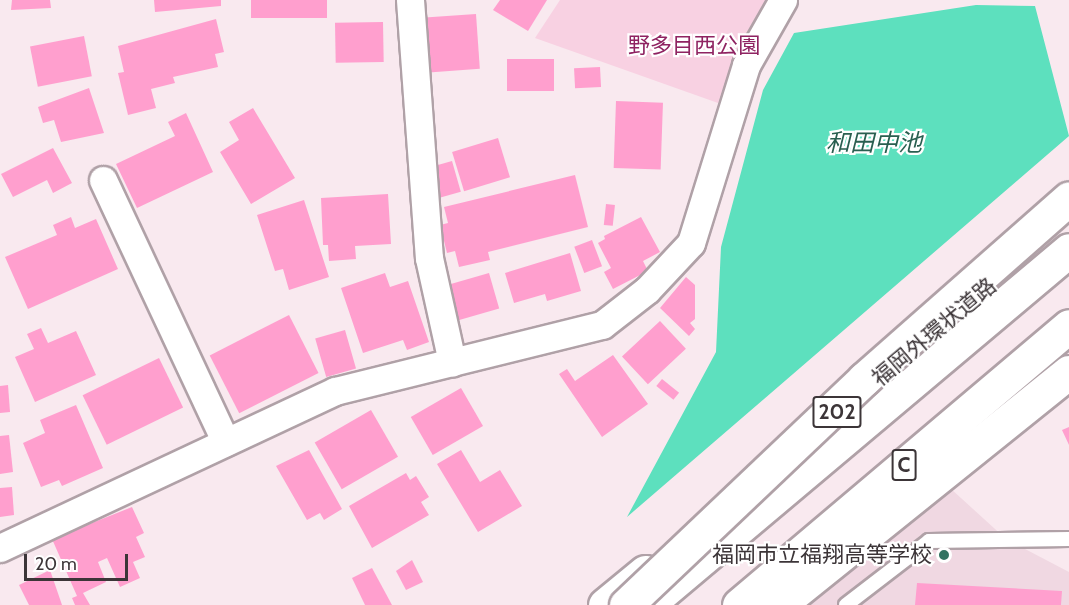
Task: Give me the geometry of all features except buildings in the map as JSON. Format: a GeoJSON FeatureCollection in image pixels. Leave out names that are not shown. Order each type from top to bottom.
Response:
{"type":"FeatureCollection","features":[{"type":"Feature","properties":{"kind":"highway"},"geometry":{"type":"LineString","coordinates":[[626,605],[864,379],[1069,198]]}},
{"type":"Feature","properties":{"kind":"highway","name":"福岡外環状道路"},"geometry":{"type":"LineString","coordinates":[[605,605],[1069,219]]}},
{"type":"Feature","properties":{"kind":"highway"},"geometry":{"type":"LineString","coordinates":[[647,605],[1069,250]]}},
{"type":"Feature","properties":{"kind":"highway","name":"C"},"geometry":{"type":"LineString","coordinates":[[736,605],[1069,326]]}},
{"type":"Feature","properties":{"kind":"highway"},"geometry":{"type":"LineString","coordinates":[[779,605],[1069,372]]}},
{"type":"Feature","properties":{"kind":"street"},"geometry":{"type":"LineString","coordinates":[[410,0],[429,258],[452,362]]}},
{"type":"Feature","properties":{"kind":"street"},"geometry":{"type":"LineString","coordinates":[[0,548],[335,391],[602,325],[648,290],[692,243],[746,65],[783,0]]}},
{"type":"Feature","properties":{"kind":"street"},"geometry":{"type":"LineString","coordinates":[[103,180],[226,442]]}},
{"type":"Feature","properties":{"kind":"lane"},"geometry":{"type":"LineString","coordinates":[[846,605],[928,541],[1069,539]]}},
{"type":"Feature","properties":{"kind":"shaded area","name":"福岡市立福翔高等学校"},"geometry":{"type":"Polygon","coordinates":[[[939,478],[1006,539],[1069,572],[1069,605],[793,605],[939,478]]]}},
{"type":"Feature","properties":{"kind":"green space","name":"野多目西公園"},"geometry":{"type":"Polygon","coordinates":[[[560,0],[769,0],[718,103],[535,38],[560,0]]]}},
{"type":"Feature","properties":{"kind":"water","name":"和田中池"},"geometry":{"type":"Polygon","coordinates":[[[976,5],[1035,6],[1069,136],[627,517],[716,352],[721,247],[763,90],[794,33],[976,5]]]}},
{"type":"Feature","properties":{"kind":"place","name":"福岡市立福翔高等学校"},"geometry":{"type":"Point","coordinates":[944,555]}}]}
